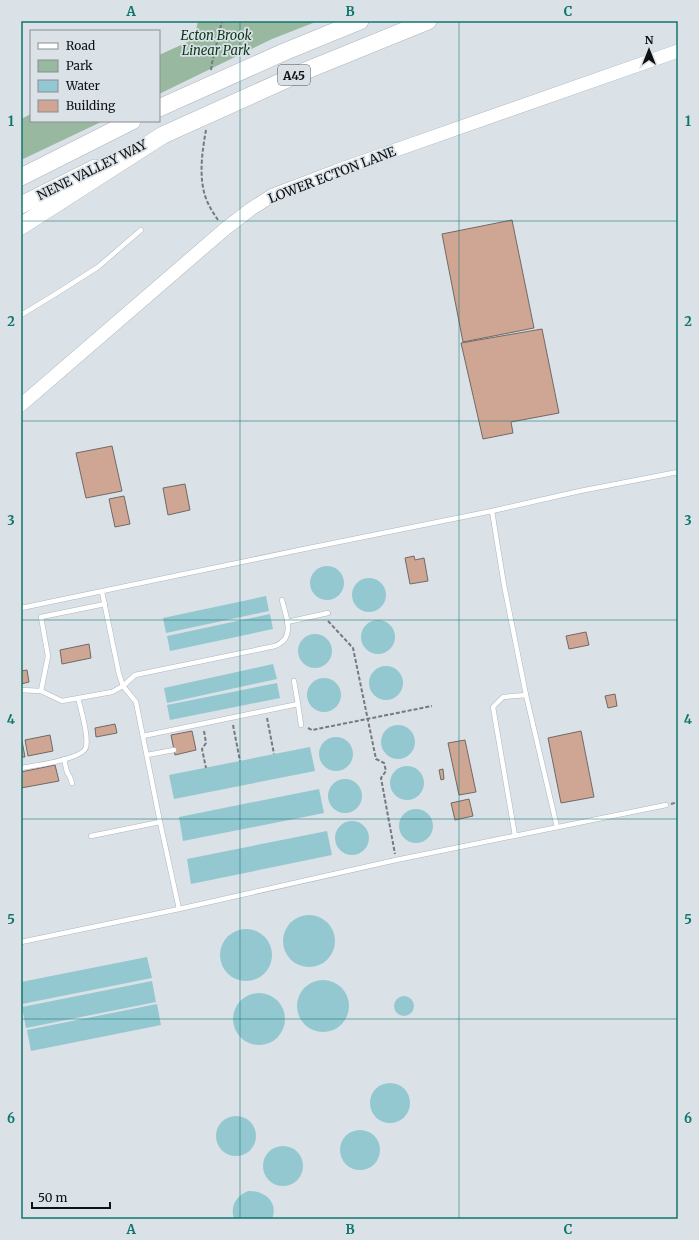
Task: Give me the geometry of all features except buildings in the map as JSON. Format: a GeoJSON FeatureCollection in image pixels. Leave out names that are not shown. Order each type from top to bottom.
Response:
{"type":"FeatureCollection","features":[{"type":"Feature","properties":{"kind":"highway","name":"A45"},"geometry":{"type":"LineString","coordinates":[[160,108],[284,52],[360,21]]}},
{"type":"Feature","properties":{"kind":"highway","name":"A45"},"geometry":{"type":"LineString","coordinates":[[163,135],[305,71],[428,21]]}},
{"type":"Feature","properties":{"kind":"highway"},"geometry":{"type":"LineString","coordinates":[[21,177],[130,122]]}},
{"type":"Feature","properties":{"kind":"highway","name":"NENE VALLEY WAY"},"geometry":{"type":"LineString","coordinates":[[21,205],[163,135]]}},
{"type":"Feature","properties":{"kind":"highway"},"geometry":{"type":"LineString","coordinates":[[21,226],[163,135]]}},
{"type":"Feature","properties":{"kind":"street","name":"LOWER ECTON LANE"},"geometry":{"type":"LineString","coordinates":[[21,405],[225,229],[251,208],[273,195],[336,171],[678,51]]}},
{"type":"Feature","properties":{"kind":"lane"},"geometry":{"type":"LineString","coordinates":[[21,315],[98,267],[141,230]]}},
{"type":"Feature","properties":{"kind":"lane"},"geometry":{"type":"LineString","coordinates":[[21,608],[311,547],[492,511],[580,491],[678,472]]}},
{"type":"Feature","properties":{"kind":"lane"},"geometry":{"type":"LineString","coordinates":[[492,511],[504,585],[526,695],[557,827]]}},
{"type":"Feature","properties":{"kind":"lane"},"geometry":{"type":"LineString","coordinates":[[102,592],[119,674],[123,686],[136,702],[179,909]]}},
{"type":"Feature","properties":{"kind":"lane"},"geometry":{"type":"LineString","coordinates":[[21,690],[41,691],[62,701],[112,692],[123,686],[135,675],[280,644],[288,635],[287,622],[282,600]]}},
{"type":"Feature","properties":{"kind":"lane"},"geometry":{"type":"LineString","coordinates":[[41,691],[48,656],[41,617],[105,604]]}},
{"type":"Feature","properties":{"kind":"lane"},"geometry":{"type":"LineString","coordinates":[[287,622],[328,613]]}},
{"type":"Feature","properties":{"kind":"lane"},"geometry":{"type":"LineString","coordinates":[[294,681],[301,725]]}},
{"type":"Feature","properties":{"kind":"lane"},"geometry":{"type":"LineString","coordinates":[[515,836],[492,707],[503,697],[526,695]]}},
{"type":"Feature","properties":{"kind":"lane"},"geometry":{"type":"LineString","coordinates":[[21,768],[64,759],[82,753],[86,746],[87,740],[78,698]]}},
{"type":"Feature","properties":{"kind":"lane"},"geometry":{"type":"LineString","coordinates":[[143,736],[298,704]]}},
{"type":"Feature","properties":{"kind":"lane"},"geometry":{"type":"LineString","coordinates":[[147,755],[174,750]]}},
{"type":"Feature","properties":{"kind":"lane"},"geometry":{"type":"LineString","coordinates":[[64,759],[66,772],[72,783]]}},
{"type":"Feature","properties":{"kind":"lane"},"geometry":{"type":"LineString","coordinates":[[21,942],[179,909],[396,860],[666,805]]}},
{"type":"Feature","properties":{"kind":"lane"},"geometry":{"type":"LineString","coordinates":[[91,836],[160,822]]}},
{"type":"Feature","properties":{"kind":"path"},"geometry":{"type":"LineString","coordinates":[[211,73],[222,21]]}},
{"type":"Feature","properties":{"kind":"path"},"geometry":{"type":"LineString","coordinates":[[206,130],[201,159],[204,193],[210,208],[225,229]]}},
{"type":"Feature","properties":{"kind":"path"},"geometry":{"type":"LineString","coordinates":[[321,614],[353,648],[376,758],[384,762],[386,771],[381,778],[396,860]]}},
{"type":"Feature","properties":{"kind":"path"},"geometry":{"type":"LineString","coordinates":[[301,725],[312,730],[432,706]]}},
{"type":"Feature","properties":{"kind":"path"},"geometry":{"type":"LineString","coordinates":[[265,711],[274,754]]}},
{"type":"Feature","properties":{"kind":"path"},"geometry":{"type":"LineString","coordinates":[[232,718],[240,761]]}},
{"type":"Feature","properties":{"kind":"path"},"geometry":{"type":"LineString","coordinates":[[202,724],[206,742],[202,749],[206,768]]}},
{"type":"Feature","properties":{"kind":"green space","name":"Ecton Brook Linear Park"},"geometry":{"type":"Polygon","coordinates":[[[198,21],[318,21],[272,39],[160,94],[160,55],[194,39],[198,21]]]}},
{"type":"Feature","properties":{"kind":"green space"},"geometry":{"type":"Polygon","coordinates":[[[30,114],[30,122],[101,122],[21,160],[21,119],[30,114]]]}},
{"type":"Feature","properties":{"kind":"water"},"geometry":{"type":"Polygon","coordinates":[[[327,566],[339,571],[344,583],[339,595],[327,600],[315,595],[310,583],[315,571],[327,566]]]}},
{"type":"Feature","properties":{"kind":"water"},"geometry":{"type":"Polygon","coordinates":[[[369,578],[381,583],[386,595],[381,607],[369,612],[357,607],[352,595],[357,583],[369,578]]]}},
{"type":"Feature","properties":{"kind":"water"},"geometry":{"type":"Polygon","coordinates":[[[266,596],[269,611],[166,633],[163,618],[266,596]]]}},
{"type":"Feature","properties":{"kind":"water"},"geometry":{"type":"Polygon","coordinates":[[[270,614],[273,629],[170,651],[167,636],[270,614]]]}},
{"type":"Feature","properties":{"kind":"water"},"geometry":{"type":"Polygon","coordinates":[[[378,620],[390,625],[395,637],[390,649],[378,654],[366,649],[361,637],[366,625],[378,620]]]}},
{"type":"Feature","properties":{"kind":"water"},"geometry":{"type":"Polygon","coordinates":[[[315,634],[327,639],[332,651],[327,663],[315,668],[303,663],[298,651],[303,639],[315,634]]]}},
{"type":"Feature","properties":{"kind":"water"},"geometry":{"type":"Polygon","coordinates":[[[273,664],[277,679],[167,703],[164,688],[273,664]]]}},
{"type":"Feature","properties":{"kind":"water"},"geometry":{"type":"Polygon","coordinates":[[[386,666],[398,671],[403,683],[398,695],[386,700],[374,695],[369,683],[374,671],[386,666]]]}},
{"type":"Feature","properties":{"kind":"water"},"geometry":{"type":"Polygon","coordinates":[[[324,678],[336,683],[341,695],[336,707],[324,712],[312,707],[307,695],[312,683],[324,678]]]}},
{"type":"Feature","properties":{"kind":"water"},"geometry":{"type":"Polygon","coordinates":[[[277,683],[280,698],[170,720],[167,705],[277,683]]]}},
{"type":"Feature","properties":{"kind":"water"},"geometry":{"type":"Polygon","coordinates":[[[398,725],[410,730],[415,742],[410,754],[398,759],[386,754],[381,742],[386,730],[398,725]]]}},
{"type":"Feature","properties":{"kind":"water"},"geometry":{"type":"Polygon","coordinates":[[[336,737],[348,742],[353,754],[348,766],[336,771],[324,766],[319,754],[324,742],[336,737]]]}},
{"type":"Feature","properties":{"kind":"water"},"geometry":{"type":"Polygon","coordinates":[[[310,747],[315,771],[174,799],[169,775],[310,747]]]}},
{"type":"Feature","properties":{"kind":"water"},"geometry":{"type":"Polygon","coordinates":[[[407,766],[419,771],[424,783],[419,795],[407,800],[395,795],[390,783],[395,771],[407,766]]]}},
{"type":"Feature","properties":{"kind":"water"},"geometry":{"type":"Polygon","coordinates":[[[345,779],[357,784],[362,796],[357,808],[345,813],[333,808],[328,796],[333,784],[345,779]]]}},
{"type":"Feature","properties":{"kind":"water"},"geometry":{"type":"Polygon","coordinates":[[[319,789],[324,813],[183,841],[179,817],[319,789]]]}},
{"type":"Feature","properties":{"kind":"water"},"geometry":{"type":"Polygon","coordinates":[[[416,809],[428,814],[433,826],[428,838],[416,843],[404,838],[399,826],[404,814],[416,809]]]}},
{"type":"Feature","properties":{"kind":"water"},"geometry":{"type":"Polygon","coordinates":[[[352,821],[364,826],[369,838],[364,850],[352,855],[340,850],[335,838],[340,826],[352,821]]]}},
{"type":"Feature","properties":{"kind":"water"},"geometry":{"type":"Polygon","coordinates":[[[327,831],[332,855],[191,884],[187,859],[327,831]]]}},
{"type":"Feature","properties":{"kind":"water"},"geometry":{"type":"Polygon","coordinates":[[[309,915],[319,917],[327,923],[333,931],[335,941],[333,951],[327,959],[319,965],[309,967],[299,965],[291,959],[285,951],[283,941],[285,931],[291,923],[299,917],[309,915]]]}},
{"type":"Feature","properties":{"kind":"water"},"geometry":{"type":"Polygon","coordinates":[[[246,929],[256,931],[264,937],[270,945],[272,955],[270,965],[264,973],[256,979],[246,981],[236,979],[228,973],[222,965],[220,955],[222,945],[228,937],[236,931],[246,929]]]}},
{"type":"Feature","properties":{"kind":"water"},"geometry":{"type":"Polygon","coordinates":[[[147,957],[152,978],[22,1004],[21,982],[147,957]]]}},
{"type":"Feature","properties":{"kind":"water"},"geometry":{"type":"Polygon","coordinates":[[[323,980],[333,982],[341,988],[347,996],[349,1006],[347,1016],[341,1024],[333,1030],[323,1032],[313,1030],[305,1024],[299,1016],[297,1006],[299,996],[305,988],[313,982],[323,980]]]}},
{"type":"Feature","properties":{"kind":"water"},"geometry":{"type":"Polygon","coordinates":[[[152,981],[156,1002],[26,1028],[22,1007],[152,981]]]}},
{"type":"Feature","properties":{"kind":"water"},"geometry":{"type":"Polygon","coordinates":[[[259,993],[269,995],[277,1001],[283,1009],[285,1019],[283,1029],[277,1037],[269,1043],[259,1045],[249,1043],[241,1037],[235,1029],[233,1019],[235,1009],[241,1001],[249,995],[259,993]]]}},
{"type":"Feature","properties":{"kind":"water"},"geometry":{"type":"Polygon","coordinates":[[[404,996],[411,999],[414,1006],[411,1013],[404,1016],[397,1013],[394,1006],[397,999],[404,996]]]}},
{"type":"Feature","properties":{"kind":"water"},"geometry":{"type":"Polygon","coordinates":[[[157,1004],[161,1025],[31,1051],[27,1030],[157,1004]]]}},
{"type":"Feature","properties":{"kind":"water"},"geometry":{"type":"Polygon","coordinates":[[[394,1083],[401,1086],[407,1092],[410,1103],[409,1111],[401,1120],[394,1123],[386,1123],[379,1120],[371,1111],[370,1099],[373,1092],[382,1084],[394,1083]]]}},
{"type":"Feature","properties":{"kind":"water"},"geometry":{"type":"Polygon","coordinates":[[[240,1116],[247,1119],[253,1125],[256,1136],[255,1144],[247,1153],[240,1156],[232,1156],[225,1153],[217,1144],[216,1132],[219,1125],[228,1117],[240,1116]]]}},
{"type":"Feature","properties":{"kind":"water"},"geometry":{"type":"Polygon","coordinates":[[[364,1130],[371,1133],[377,1139],[380,1150],[379,1158],[371,1167],[364,1170],[356,1170],[349,1167],[341,1158],[340,1146],[343,1139],[352,1131],[364,1130]]]}},
{"type":"Feature","properties":{"kind":"water"},"geometry":{"type":"Polygon","coordinates":[[[287,1146],[294,1149],[300,1155],[303,1166],[302,1174],[294,1183],[287,1186],[279,1186],[272,1183],[264,1174],[263,1162],[266,1155],[275,1147],[287,1146]]]}},
{"type":"Feature","properties":{"kind":"water"},"geometry":{"type":"Polygon","coordinates":[[[248,1191],[254,1191],[269,1198],[272,1202],[274,1213],[272,1219],[234,1219],[233,1210],[235,1202],[240,1196],[248,1191]]]}}]}
